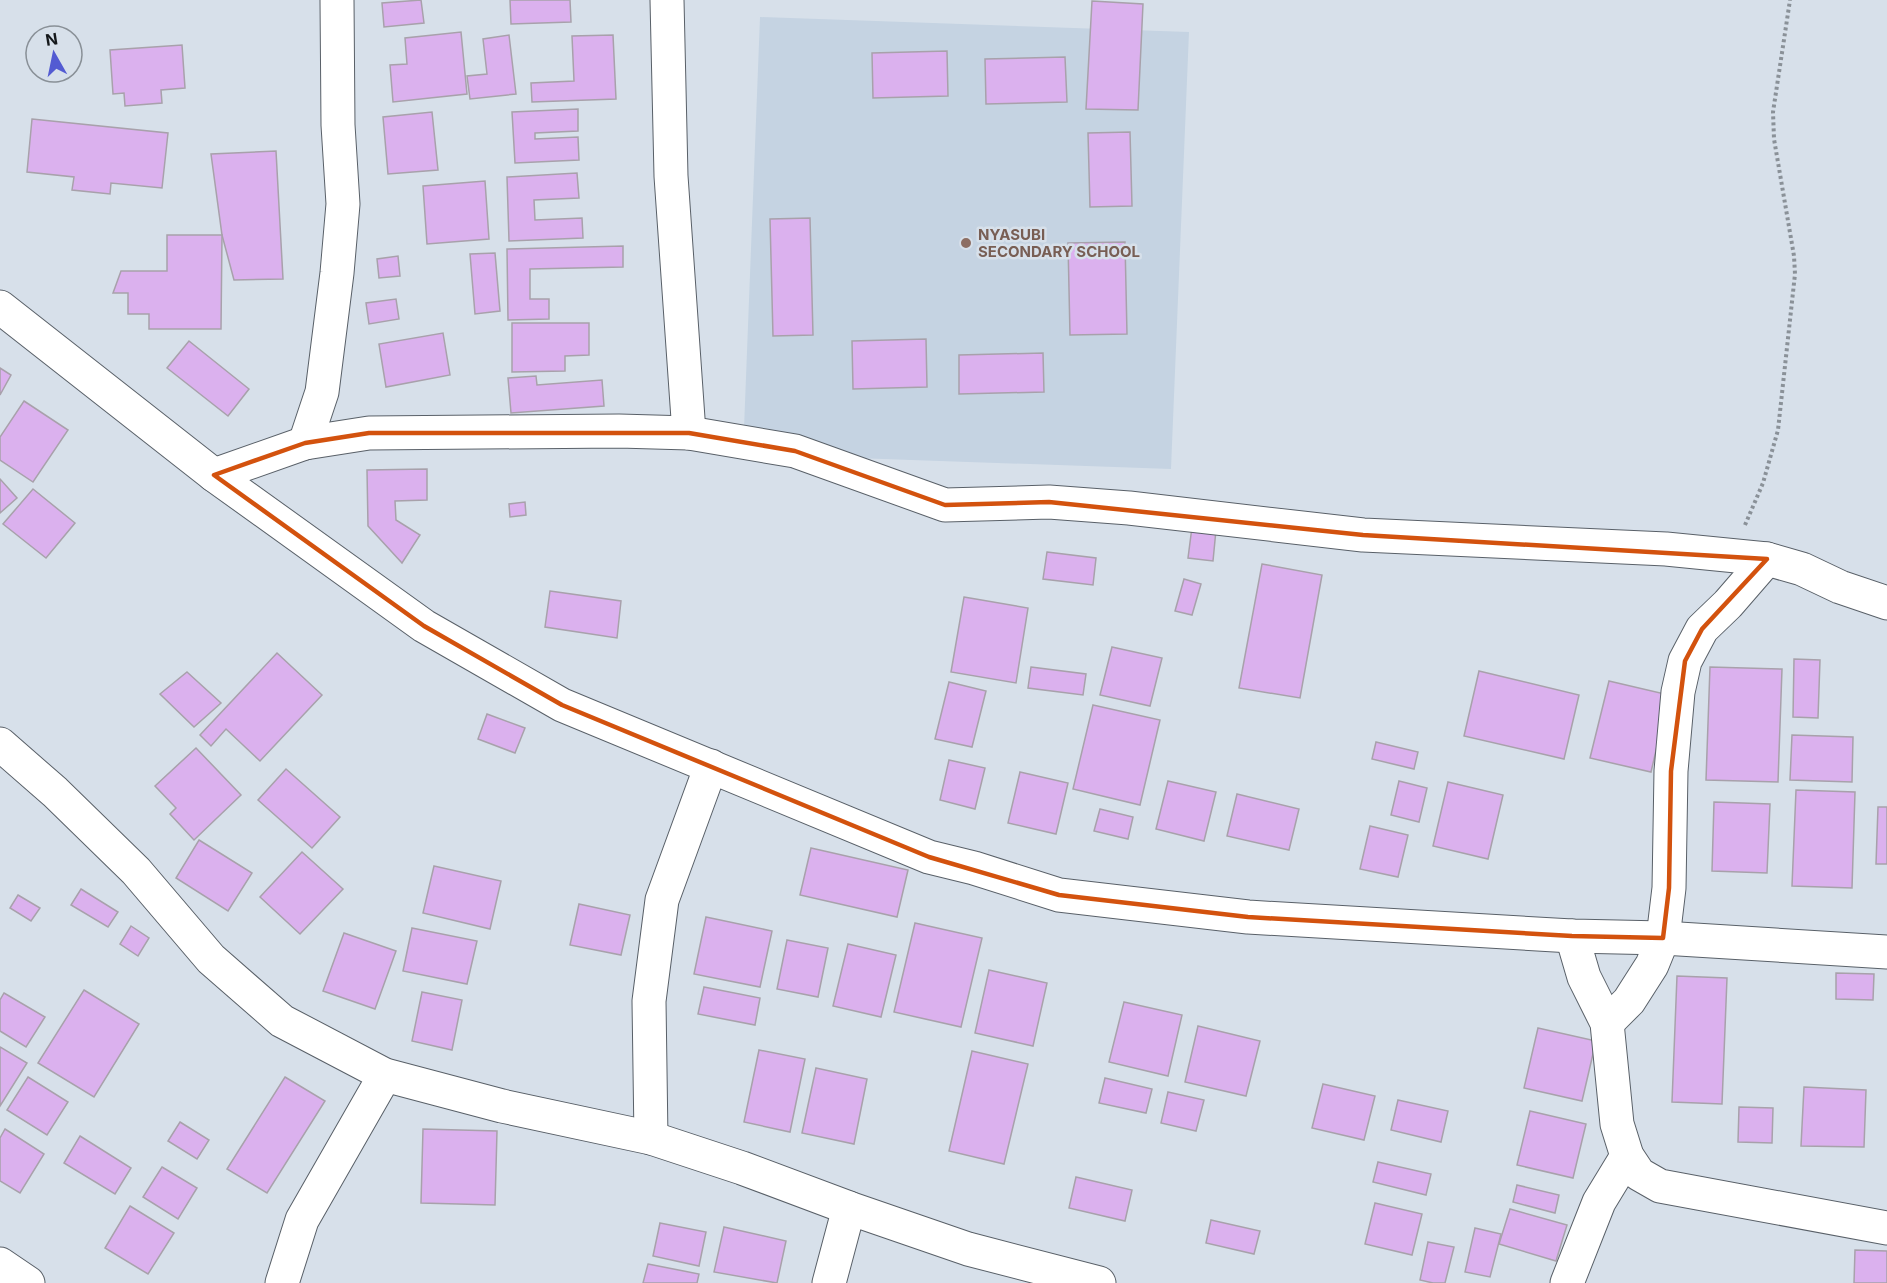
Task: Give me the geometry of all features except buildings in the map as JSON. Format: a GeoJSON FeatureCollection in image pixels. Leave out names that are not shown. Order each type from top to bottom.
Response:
{"type":"FeatureCollection","features":[{"type":"Feature","properties":{"kind":"street"},"geometry":{"type":"LineString","coordinates":[[305,443],[322,392],[343,204],[338,124],[337,0]]}},
{"type":"Feature","properties":{"kind":"street"},"geometry":{"type":"LineString","coordinates":[[667,0],[671,176],[689,433]]}},
{"type":"Feature","properties":{"kind":"street"},"geometry":{"type":"LineString","coordinates":[[0,307],[214,475],[424,626],[562,705],[929,857],[974,868],[1059,895],[1248,917],[1887,952]]}},
{"type":"Feature","properties":{"kind":"street"},"geometry":{"type":"LineString","coordinates":[[214,475],[305,443],[369,433],[619,431],[689,433],[795,451],[945,505],[1049,502],[1129,508],[1363,535],[1666,549],[1767,559],[1802,569],[1840,587],[1887,603]]}},
{"type":"Feature","properties":{"kind":"street"},"geometry":{"type":"LineString","coordinates":[[1607,1023],[1629,1001],[1652,965],[1663,938],[1669,888],[1671,771],[1678,692],[1685,661],[1702,629],[1728,604],[1767,559]]}},
{"type":"Feature","properties":{"kind":"street"},"geometry":{"type":"LineString","coordinates":[[0,744],[55,792],[136,871],[211,959],[282,1021],[385,1075],[502,1106],[651,1138],[968,1249],[1099,1283]]}},
{"type":"Feature","properties":{"kind":"street"},"geometry":{"type":"LineString","coordinates":[[651,1138],[649,1000],[662,900],[711,766]]}},
{"type":"Feature","properties":{"kind":"street"},"geometry":{"type":"LineString","coordinates":[[1572,936],[1584,977],[1607,1023],[1617,1124],[1627,1156],[1639,1174],[1660,1186],[1887,1228]]}},
{"type":"Feature","properties":{"kind":"street"},"geometry":{"type":"LineString","coordinates":[[282,1283],[302,1220],[385,1075]]}},
{"type":"Feature","properties":{"kind":"street"},"geometry":{"type":"LineString","coordinates":[[1567,1283],[1599,1202],[1627,1156]]}},
{"type":"Feature","properties":{"kind":"street"},"geometry":{"type":"LineString","coordinates":[[830,1283],[849,1208]]}},
{"type":"Feature","properties":{"kind":"street"},"geometry":{"type":"LineString","coordinates":[[0,1264],[28,1283]]}},
{"type":"Feature","properties":{"kind":"path"},"geometry":{"type":"LineString","coordinates":[[1731,556],[1763,483],[1778,430],[1795,274],[1774,139],[1773,112],[1790,0]]}},
{"type":"Feature","properties":{"kind":"highlighted area"},"geometry":{"type":"Polygon","coordinates":[[[369,433],[689,433],[795,451],[945,505],[1049,502],[1363,535],[1767,559],[1702,629],[1685,661],[1671,771],[1669,888],[1663,938],[1572,936],[1248,917],[1059,895],[929,857],[562,705],[424,626],[214,475],[305,443],[369,433]]]}},
{"type":"Feature","properties":{"kind":"shaded area","name":"NYASUBI SECONDARY SCHOOL"},"geometry":{"type":"Polygon","coordinates":[[[760,17],[1189,32],[1171,469],[743,454],[760,17]]]}},
{"type":"Feature","properties":{"kind":"place","name":"NYASUBI SECONDARY SCHOOL"},"geometry":{"type":"Point","coordinates":[966,243]}}]}
